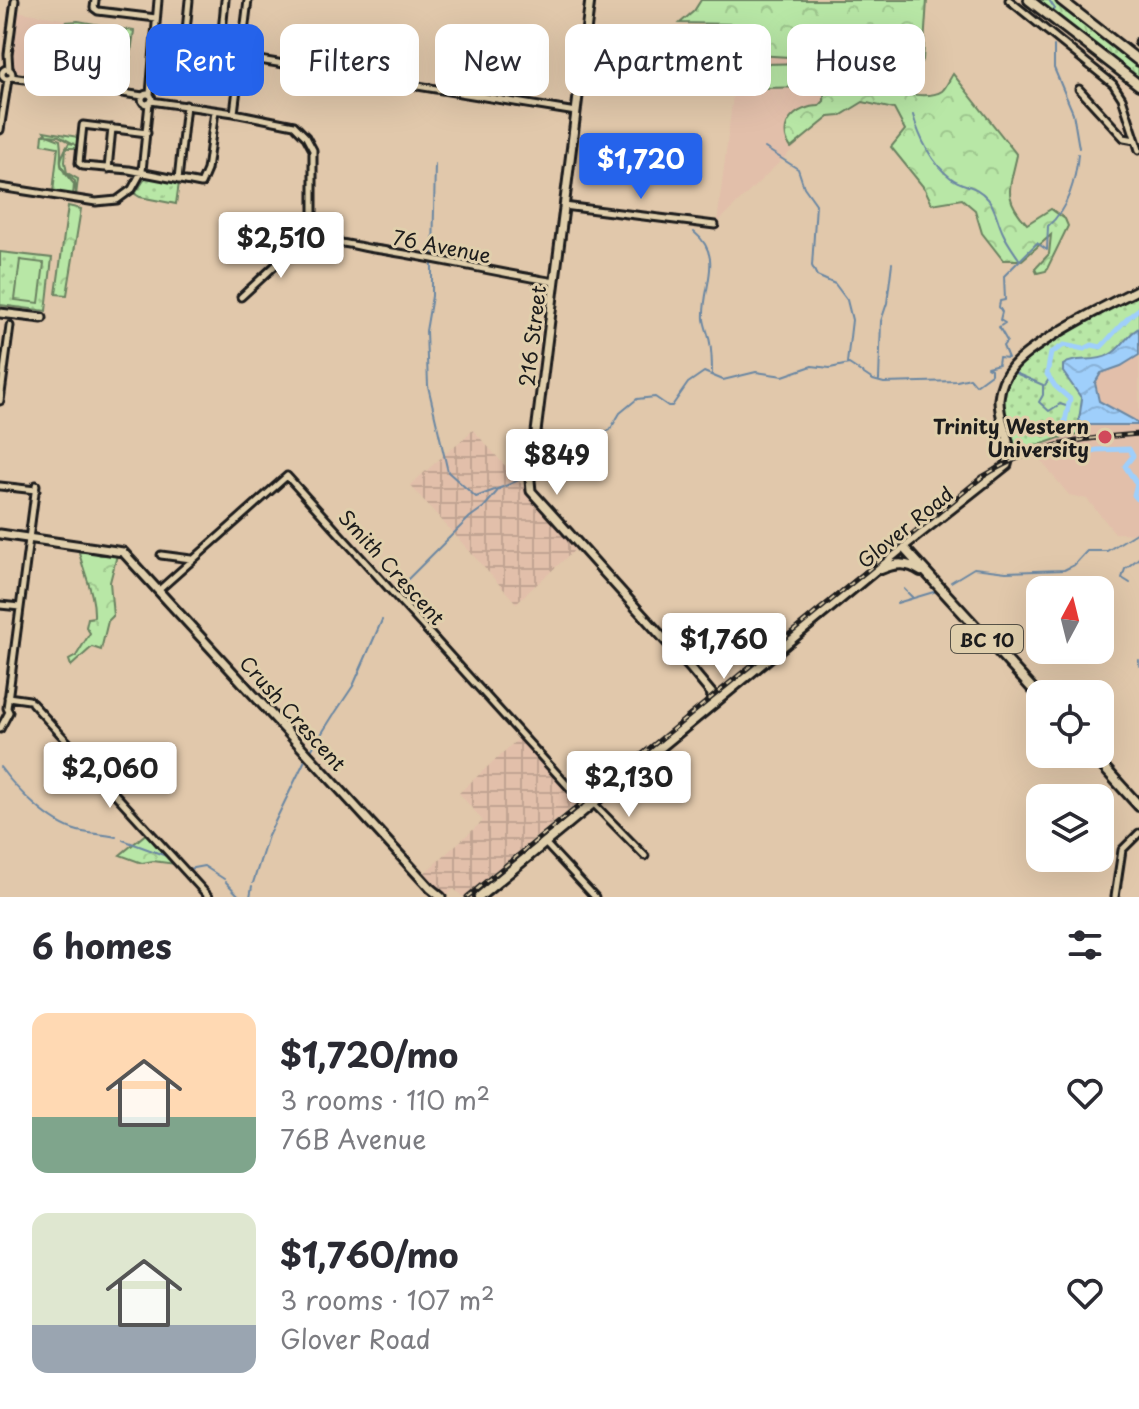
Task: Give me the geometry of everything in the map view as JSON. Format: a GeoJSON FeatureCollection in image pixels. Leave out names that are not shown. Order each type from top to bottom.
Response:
{"type":"FeatureCollection","features":[{"type":"Feature","properties":{"kind":"highway"},"geometry":{"type":"LineString","coordinates":[[1029,0],[1139,85]]}},
{"type":"Feature","properties":{"kind":"highway"},"geometry":{"type":"LineString","coordinates":[[1061,0],[1139,61]]}},
{"type":"Feature","properties":{"kind":"highway","name":"Glover Road"},"geometry":{"type":"LineString","coordinates":[[479,897],[903,547]]}},
{"type":"Feature","properties":{"kind":"highway","name":"BC 10"},"geometry":{"type":"LineString","coordinates":[[903,547],[1026,682]]}},
{"type":"Feature","properties":{"kind":"highway"},"geometry":{"type":"LineString","coordinates":[[873,573],[891,565],[907,564],[935,581]]}},
{"type":"Feature","properties":{"kind":"highway","name":"Glover Road"},"geometry":{"type":"LineString","coordinates":[[714,703],[776,653]]}},
{"type":"Feature","properties":{"kind":"highway"},"geometry":{"type":"LineString","coordinates":[[711,690],[724,692],[735,684]]}},
{"type":"Feature","properties":{"kind":"highway"},"geometry":{"type":"LineString","coordinates":[[1105,768],[1139,806]]}},
{"type":"Feature","properties":{"kind":"main road","name":"216 Street"},"geometry":{"type":"LineString","coordinates":[[590,0],[531,491],[692,670],[712,694],[714,703]]}},
{"type":"Feature","properties":{"kind":"main road","name":"Glover Road"},"geometry":{"type":"LineString","coordinates":[[903,547],[1007,465],[1010,442],[999,405],[1001,389],[1010,368],[1028,352],[1139,289]]}},
{"type":"Feature","properties":{"kind":"main road"},"geometry":{"type":"LineString","coordinates":[[0,314],[42,320]]}},
{"type":"Feature","properties":{"kind":"main road"},"geometry":{"type":"LineString","coordinates":[[0,534],[29,538]]}},
{"type":"Feature","properties":{"kind":"main road","name":"Crush Crescent"},"geometry":{"type":"LineString","coordinates":[[29,538],[121,551],[441,897]]}},
{"type":"Feature","properties":{"kind":"main road"},"geometry":{"type":"LineString","coordinates":[[692,670],[711,690],[714,703]]}},
{"type":"Feature","properties":{"kind":"street"},"geometry":{"type":"LineString","coordinates":[[0,130],[15,0]]}},
{"type":"Feature","properties":{"kind":"street"},"geometry":{"type":"LineString","coordinates":[[95,0],[96,10],[156,18]]}},
{"type":"Feature","properties":{"kind":"street"},"geometry":{"type":"LineString","coordinates":[[0,187],[107,203],[132,189],[141,173],[147,133],[147,98],[158,0]]}},
{"type":"Feature","properties":{"kind":"street"},"geometry":{"type":"LineString","coordinates":[[189,0],[183,75],[216,80],[225,0]]}},
{"type":"Feature","properties":{"kind":"street"},"geometry":{"type":"LineString","coordinates":[[245,24],[248,0]]}},
{"type":"Feature","properties":{"kind":"street"},"geometry":{"type":"LineString","coordinates":[[1009,0],[1113,84],[1125,104],[1139,150]]}},
{"type":"Feature","properties":{"kind":"street"},"geometry":{"type":"LineString","coordinates":[[264,61],[576,112]]}},
{"type":"Feature","properties":{"kind":"street"},"geometry":{"type":"LineString","coordinates":[[5,74],[294,125],[313,150],[312,223],[322,241]]}},
{"type":"Feature","properties":{"kind":"street"},"geometry":{"type":"LineString","coordinates":[[1079,89],[1124,138],[1135,140]]}},
{"type":"Feature","properties":{"kind":"street"},"geometry":{"type":"LineString","coordinates":[[234,113],[236,96]]}},
{"type":"Feature","properties":{"kind":"street"},"geometry":{"type":"LineString","coordinates":[[178,180],[186,105]]}},
{"type":"Feature","properties":{"kind":"street"},"geometry":{"type":"LineString","coordinates":[[147,133],[83,125],[80,164],[201,184],[207,170],[215,111]]}},
{"type":"Feature","properties":{"kind":"street"},"geometry":{"type":"LineString","coordinates":[[108,169],[112,128]]}},
{"type":"Feature","properties":{"kind":"street"},"geometry":{"type":"LineString","coordinates":[[564,206],[715,225]]}},
{"type":"Feature","properties":{"kind":"street"},"geometry":{"type":"LineString","coordinates":[[241,297],[300,243],[312,223]]}},
{"type":"Feature","properties":{"kind":"street","name":"76 Avenue"},"geometry":{"type":"LineString","coordinates":[[300,243],[322,241],[441,259],[491,272],[555,282]]}},
{"type":"Feature","properties":{"kind":"street"},"geometry":{"type":"LineString","coordinates":[[0,401],[10,326]]}},
{"type":"Feature","properties":{"kind":"street","name":"Smith Crescent"},"geometry":{"type":"LineString","coordinates":[[159,590],[287,476],[590,806],[645,856]]}},
{"type":"Feature","properties":{"kind":"street"},"geometry":{"type":"LineString","coordinates":[[0,486],[36,488],[8,697],[9,712],[0,729]]}},
{"type":"Feature","properties":{"kind":"street"},"geometry":{"type":"LineString","coordinates":[[161,555],[192,559]]}},
{"type":"Feature","properties":{"kind":"street"},"geometry":{"type":"LineString","coordinates":[[0,605],[20,607]]}},
{"type":"Feature","properties":{"kind":"street"},"geometry":{"type":"LineString","coordinates":[[8,697],[31,701],[209,897]]}},
{"type":"Feature","properties":{"kind":"street"},"geometry":{"type":"LineString","coordinates":[[1115,897],[1122,850],[1139,833]]}},
{"type":"Feature","properties":{"kind":"street"},"geometry":{"type":"LineString","coordinates":[[545,843],[595,897]]}},
{"type":"Feature","properties":{"kind":"shaded area"},"geometry":{"type":"Polygon","coordinates":[[[17,11],[72,21],[72,24],[24,24],[24,72],[12,70],[17,11]]]}},
{"type":"Feature","properties":{"kind":"shaded area"},"geometry":{"type":"Polygon","coordinates":[[[771,37],[787,42],[787,96],[847,96],[717,223],[733,96],[771,96],[771,37]]]}},
{"type":"Feature","properties":{"kind":"shaded area","name":"Trinity Western University"},"geometry":{"type":"Polygon","coordinates":[[[1139,336],[1139,534],[1115,533],[1087,499],[1069,495],[1041,461],[1017,453],[1055,439],[1085,434],[1084,379],[1139,336]]]}},
{"type":"Feature","properties":{"kind":"shaded area"},"geometry":{"type":"Polygon","coordinates":[[[473,430],[578,547],[516,603],[410,485],[473,430]]]}},
{"type":"Feature","properties":{"kind":"shaded area"},"geometry":{"type":"Polygon","coordinates":[[[520,737],[578,802],[463,897],[454,889],[445,897],[422,875],[483,821],[459,793],[520,737]]]}},
{"type":"Feature","properties":{"kind":"green space"},"geometry":{"type":"Polygon","coordinates":[[[701,0],[927,0],[925,30],[925,24],[787,24],[787,57],[771,56],[771,24],[680,23],[701,0]]]}},
{"type":"Feature","properties":{"kind":"green space"},"geometry":{"type":"Polygon","coordinates":[[[1037,0],[1055,0],[1139,66],[1139,80],[1037,0]]]}},
{"type":"Feature","properties":{"kind":"green space"},"geometry":{"type":"Polygon","coordinates":[[[78,21],[95,24],[66,24],[78,21]]]}},
{"type":"Feature","properties":{"kind":"green space"},"geometry":{"type":"Polygon","coordinates":[[[130,30],[134,31],[130,60],[130,30]]]}},
{"type":"Feature","properties":{"kind":"green space"},"geometry":{"type":"Polygon","coordinates":[[[787,63],[787,88],[771,88],[771,64],[787,63]]]}},
{"type":"Feature","properties":{"kind":"green space"},"geometry":{"type":"Polygon","coordinates":[[[953,74],[1017,155],[1010,192],[1019,215],[1027,224],[1051,209],[1065,219],[1068,226],[1046,271],[1037,273],[1035,269],[1049,254],[1051,235],[1022,260],[1003,260],[982,233],[975,210],[962,199],[932,204],[925,189],[891,147],[905,130],[894,109],[863,102],[840,116],[829,117],[791,148],[786,132],[791,118],[803,109],[819,106],[824,96],[936,94],[945,88],[953,74]]]}},
{"type":"Feature","properties":{"kind":"green space"},"geometry":{"type":"Polygon","coordinates":[[[44,131],[78,137],[77,148],[66,148],[69,143],[74,144],[59,136],[47,135],[60,140],[61,167],[74,184],[73,196],[53,192],[58,147],[42,144],[43,135],[46,134],[44,131]]]}},
{"type":"Feature","properties":{"kind":"green space"},"geometry":{"type":"Polygon","coordinates":[[[66,149],[67,173],[61,163],[66,149]]]}},
{"type":"Feature","properties":{"kind":"green space"},"geometry":{"type":"Polygon","coordinates":[[[67,173],[78,179],[76,196],[75,181],[67,173]]]}},
{"type":"Feature","properties":{"kind":"green space"},"geometry":{"type":"Polygon","coordinates":[[[146,177],[179,183],[176,204],[135,194],[146,177]]]}},
{"type":"Feature","properties":{"kind":"green space"},"geometry":{"type":"Polygon","coordinates":[[[68,206],[81,209],[67,295],[56,294],[68,206]]]}},
{"type":"Feature","properties":{"kind":"green space"},"geometry":{"type":"Polygon","coordinates":[[[0,252],[52,258],[46,311],[0,305],[0,252]]]}},
{"type":"Feature","properties":{"kind":"green space"},"geometry":{"type":"Polygon","coordinates":[[[20,260],[44,263],[39,303],[15,300],[20,260]]]}},
{"type":"Feature","properties":{"kind":"green space"},"geometry":{"type":"Polygon","coordinates":[[[1139,294],[1139,336],[1084,379],[1085,434],[1059,438],[1017,453],[1006,420],[1004,400],[1009,381],[1021,364],[1058,335],[1139,294]]]}},
{"type":"Feature","properties":{"kind":"green space"},"geometry":{"type":"Polygon","coordinates":[[[92,551],[100,555],[117,555],[110,582],[113,616],[108,621],[101,650],[92,647],[71,666],[69,660],[76,656],[90,633],[86,627],[88,618],[94,617],[91,592],[79,552],[92,551]]]}},
{"type":"Feature","properties":{"kind":"green space"},"geometry":{"type":"Polygon","coordinates":[[[147,833],[175,864],[142,863],[120,855],[147,833]]]}},
{"type":"Feature","properties":{"kind":"water"},"geometry":{"type":"Polygon","coordinates":[[[1139,328],[1139,355],[1101,373],[1095,383],[1099,401],[1139,425],[1083,425],[1079,420],[1082,399],[1063,372],[1063,365],[1109,355],[1139,328]]]}},
{"type":"Feature","properties":{"kind":"waterway"},"geometry":{"type":"LineString","coordinates":[[1049,0],[1055,9],[1051,12]]}},
{"type":"Feature","properties":{"kind":"waterway"},"geometry":{"type":"LineString","coordinates":[[1054,46],[1054,68],[1073,113],[1079,148]]}},
{"type":"Feature","properties":{"kind":"waterway"},"geometry":{"type":"LineString","coordinates":[[913,115],[923,141],[938,165],[951,178],[978,190],[991,203],[1019,259]]}},
{"type":"Feature","properties":{"kind":"waterway"},"geometry":{"type":"LineString","coordinates":[[765,148],[798,169],[804,187],[816,204],[812,266],[817,276],[835,284],[847,300],[852,320],[847,363]]}},
{"type":"Feature","properties":{"kind":"waterway"},"geometry":{"type":"LineString","coordinates":[[998,364],[999,357],[1008,358],[1003,346],[1007,341],[999,327],[1005,323],[1000,320],[1002,312],[999,307],[1000,301],[1005,300],[1004,276],[1037,243],[1047,250],[1048,226],[1061,211],[1070,193],[1078,154]]}},
{"type":"Feature","properties":{"kind":"waterway"},"geometry":{"type":"LineString","coordinates":[[433,255],[435,164]]}},
{"type":"Feature","properties":{"kind":"waterway"},"geometry":{"type":"LineString","coordinates":[[694,232],[703,242],[710,262],[704,319],[711,347],[712,374]]}},
{"type":"Feature","properties":{"kind":"waterway"},"geometry":{"type":"LineString","coordinates":[[879,380],[881,321],[887,303],[892,263]]}},
{"type":"Feature","properties":{"kind":"waterway"},"geometry":{"type":"LineString","coordinates":[[432,264],[432,296],[426,331],[428,386],[448,472],[476,497],[527,476]]}},
{"type":"Feature","properties":{"kind":"waterway"},"geometry":{"type":"LineString","coordinates":[[1071,434],[1065,421],[1070,399],[1047,374],[1051,353],[1064,345],[1084,349],[1092,345],[1101,347],[1139,309]]}},
{"type":"Feature","properties":{"kind":"waterway"},"geometry":{"type":"LineString","coordinates":[[535,471],[568,448],[610,430],[620,413],[637,399],[655,397],[672,406],[688,383],[704,372],[723,380],[756,372],[783,376],[812,366],[830,368],[849,364],[873,380],[884,383],[970,378],[976,385],[991,374],[991,369],[987,367],[999,364]]}},
{"type":"Feature","properties":{"kind":"waterway"},"geometry":{"type":"LineString","coordinates":[[1013,372],[1043,385],[1039,402],[1049,411],[1060,404],[1069,407]]}},
{"type":"Feature","properties":{"kind":"waterway"},"geometry":{"type":"LineString","coordinates":[[1045,385],[1049,379]]}},
{"type":"Feature","properties":{"kind":"waterway"},"geometry":{"type":"LineString","coordinates":[[1075,446],[1082,455],[1096,450],[1129,449],[1133,456],[1125,466],[1137,484],[1134,495],[1139,501]]}},
{"type":"Feature","properties":{"kind":"waterway"},"geometry":{"type":"LineString","coordinates":[[408,579],[500,488]]}},
{"type":"Feature","properties":{"kind":"waterway"},"geometry":{"type":"LineString","coordinates":[[951,582],[974,568],[1006,572],[1064,570],[1074,565],[1087,551],[1107,551],[1139,531]]}},
{"type":"Feature","properties":{"kind":"waterway"},"geometry":{"type":"LineString","coordinates":[[1130,583],[1122,578],[1125,569],[1139,558]]}},
{"type":"Feature","properties":{"kind":"waterway"},"geometry":{"type":"LineString","coordinates":[[904,589],[912,597]]}},
{"type":"Feature","properties":{"kind":"waterway"},"geometry":{"type":"LineString","coordinates":[[897,603],[937,591]]}},
{"type":"Feature","properties":{"kind":"waterway"},"geometry":{"type":"LineString","coordinates":[[335,713],[353,686],[382,620]]}},
{"type":"Feature","properties":{"kind":"waterway"},"geometry":{"type":"LineString","coordinates":[[1139,660],[1139,666]]}},
{"type":"Feature","properties":{"kind":"waterway"},"geometry":{"type":"LineString","coordinates":[[310,752],[334,714]]}},
{"type":"Feature","properties":{"kind":"waterway"},"geometry":{"type":"LineString","coordinates":[[253,883],[268,836],[306,758]]}},
{"type":"Feature","properties":{"kind":"waterway"},"geometry":{"type":"LineString","coordinates":[[0,767],[25,796],[56,821],[78,831],[116,837]]}},
{"type":"Feature","properties":{"kind":"waterway"},"geometry":{"type":"LineString","coordinates":[[123,840],[169,857]]}},
{"type":"Feature","properties":{"kind":"waterway"},"geometry":{"type":"LineString","coordinates":[[178,859],[188,869],[204,866],[224,879]]}},
{"type":"Feature","properties":{"kind":"waterway"},"geometry":{"type":"LineString","coordinates":[[226,882],[240,897]]}},
{"type":"Feature","properties":{"kind":"waterway"},"geometry":{"type":"LineString","coordinates":[[250,897],[252,886]]}},
{"type":"Feature","properties":{"kind":"railway"},"geometry":{"type":"LineString","coordinates":[[467,897],[982,477],[1039,450],[1096,438],[1139,434]]}},
{"type":"Feature","properties":{"kind":"place","name":"Trinity Western University"},"geometry":{"type":"Point","coordinates":[1105,437]}}]}
